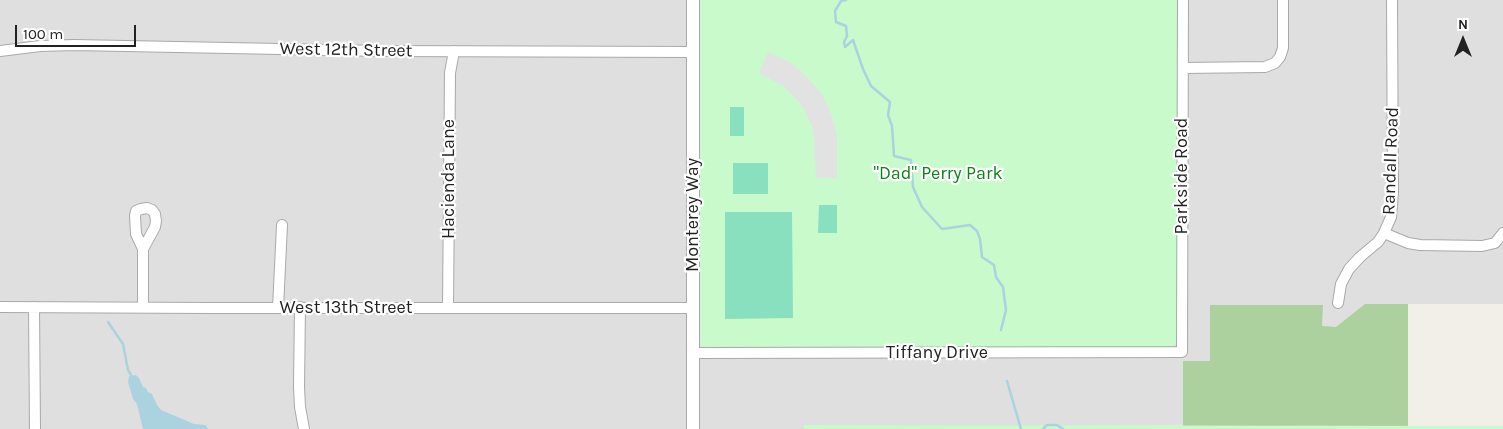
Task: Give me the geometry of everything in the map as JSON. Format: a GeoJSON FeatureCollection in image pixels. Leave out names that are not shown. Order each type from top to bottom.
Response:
{"type":"FeatureCollection","features":[{"type":"Feature","properties":{"kind":"street","name":"Monterey Way"},"geometry":{"type":"LineString","coordinates":[[692,429],[693,0]]}},
{"type":"Feature","properties":{"kind":"street","name":"Parkside Road"},"geometry":{"type":"LineString","coordinates":[[1182,0],[1182,352]]}},
{"type":"Feature","properties":{"kind":"street"},"geometry":{"type":"LineString","coordinates":[[1183,68],[1266,67],[1275,63],[1280,57],[1283,48],[1283,0]]}},
{"type":"Feature","properties":{"kind":"street","name":"Randall Road"},"geometry":{"type":"LineString","coordinates":[[1338,303],[1342,284],[1349,270],[1360,256],[1378,242],[1388,226],[1392,208],[1392,0]]}},
{"type":"Feature","properties":{"kind":"street","name":"West 12th Street"},"geometry":{"type":"LineString","coordinates":[[0,51],[40,46],[74,45],[454,51],[693,52]]}},
{"type":"Feature","properties":{"kind":"street","name":"Hacienda Lane"},"geometry":{"type":"LineString","coordinates":[[448,308],[450,73],[454,51]]}},
{"type":"Feature","properties":{"kind":"street"},"geometry":{"type":"LineString","coordinates":[[278,308],[282,225]]}},
{"type":"Feature","properties":{"kind":"street"},"geometry":{"type":"LineString","coordinates":[[1384,233],[1408,243],[1420,245],[1482,246],[1495,243],[1503,233]]}},
{"type":"Feature","properties":{"kind":"street"},"geometry":{"type":"LineString","coordinates":[[143,249],[143,308]]}},
{"type":"Feature","properties":{"kind":"street","name":"West 13th Street"},"geometry":{"type":"LineString","coordinates":[[0,307],[693,308]]}},
{"type":"Feature","properties":{"kind":"street"},"geometry":{"type":"LineString","coordinates":[[34,307],[35,429]]}},
{"type":"Feature","properties":{"kind":"street"},"geometry":{"type":"LineString","coordinates":[[300,307],[299,387],[304,429]]}},
{"type":"Feature","properties":{"kind":"street","name":"Tiffany Drive"},"geometry":{"type":"LineString","coordinates":[[692,353],[1182,352]]}},
{"type":"Feature","properties":{"kind":"shaded area"},"geometry":{"type":"Polygon","coordinates":[[[0,0],[688,0],[687,429],[0,429],[0,0]]]}},
{"type":"Feature","properties":{"kind":"shaded area"},"geometry":{"type":"Polygon","coordinates":[[[699,0],[1503,0],[1503,304],[1408,304],[1408,426],[804,425],[804,429],[698,429],[699,0]]]}},
{"type":"Feature","properties":{"kind":"shaded area"},"geometry":{"type":"Polygon","coordinates":[[[768,52],[789,62],[801,71],[823,96],[837,135],[837,178],[816,178],[814,137],[812,126],[804,109],[785,87],[759,73],[768,52]]]}},
{"type":"Feature","properties":{"kind":"green space","name":"\"Dad\" Perry Park"},"geometry":{"type":"Polygon","coordinates":[[[699,0],[1178,0],[1177,338],[1175,345],[1170,348],[702,347],[699,342],[699,0]]]}},
{"type":"Feature","properties":{"kind":"green space"},"geometry":{"type":"Polygon","coordinates":[[[730,107],[744,107],[744,136],[730,136],[730,107]]]}},
{"type":"Feature","properties":{"kind":"green space"},"geometry":{"type":"Polygon","coordinates":[[[733,163],[768,163],[768,194],[733,194],[733,163]]]}},
{"type":"Feature","properties":{"kind":"green space"},"geometry":{"type":"Polygon","coordinates":[[[819,205],[837,205],[837,233],[818,233],[819,205]]]}},
{"type":"Feature","properties":{"kind":"green space"},"geometry":{"type":"Polygon","coordinates":[[[725,212],[792,212],[793,318],[725,319],[725,212]]]}},
{"type":"Feature","properties":{"kind":"green space"},"geometry":{"type":"Polygon","coordinates":[[[1365,304],[1408,304],[1408,426],[1503,426],[1503,429],[804,429],[804,425],[1183,426],[1183,361],[1210,361],[1210,305],[1323,305],[1322,326],[1336,327],[1365,304]]]}},
{"type":"Feature","properties":{"kind":"green space"},"geometry":{"type":"Polygon","coordinates":[[[804,425],[1503,426],[1503,429],[804,429],[804,425]]]}},
{"type":"Feature","properties":{"kind":"water"},"geometry":{"type":"Polygon","coordinates":[[[136,375],[143,387],[152,394],[161,410],[194,424],[206,425],[208,429],[143,429],[137,404],[133,399],[128,382],[129,376],[136,375]]]}},
{"type":"Feature","properties":{"kind":"waterway"},"geometry":{"type":"LineString","coordinates":[[846,0],[841,1],[835,11],[836,22],[846,26],[845,47],[853,40],[871,86],[890,102],[888,115],[892,126],[894,156],[911,160],[913,187],[922,207],[942,229],[970,225],[977,231],[982,257],[994,265],[996,277],[1003,287],[1006,310],[1001,330]]}},
{"type":"Feature","properties":{"kind":"waterway"},"geometry":{"type":"LineString","coordinates":[[108,322],[123,344],[128,370],[131,375]]}},
{"type":"Feature","properties":{"kind":"waterway"},"geometry":{"type":"LineString","coordinates":[[1007,381],[1021,429]]}},
{"type":"Feature","properties":{"kind":"waterway"},"geometry":{"type":"LineString","coordinates":[[1043,429],[1047,425],[1057,425],[1063,429]]}}]}
